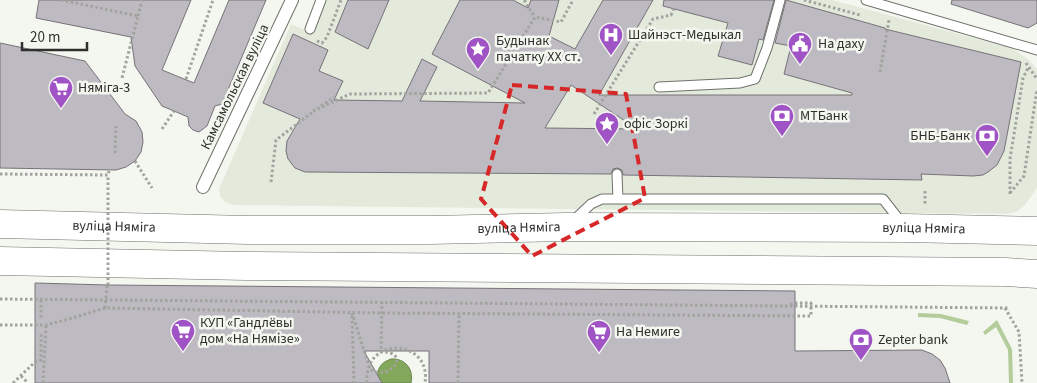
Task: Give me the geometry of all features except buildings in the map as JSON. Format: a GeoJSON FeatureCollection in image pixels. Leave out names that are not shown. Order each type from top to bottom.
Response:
{"type":"FeatureCollection","features":[{"type":"Feature","properties":{"kind":"main road","name":"вуліца Няміга"},"geometry":{"type":"LineString","coordinates":[[0,224],[248,230],[430,230],[566,227],[906,228],[1037,231]]}},
{"type":"Feature","properties":{"kind":"main road"},"geometry":{"type":"LineString","coordinates":[[0,261],[266,267],[991,272],[1037,274]]}},
{"type":"Feature","properties":{"kind":"street","name":"Камсамольская вуліца"},"geometry":{"type":"LineString","coordinates":[[203,187],[292,0]]}},
{"type":"Feature","properties":{"kind":"lane"},"geometry":{"type":"LineString","coordinates":[[310,28],[321,0]]}},
{"type":"Feature","properties":{"kind":"lane"},"geometry":{"type":"LineString","coordinates":[[660,87],[740,83],[755,80],[767,48],[780,0]]}},
{"type":"Feature","properties":{"kind":"lane"},"geometry":{"type":"LineString","coordinates":[[866,0],[1037,50]]}},
{"type":"Feature","properties":{"kind":"lane"},"geometry":{"type":"LineString","coordinates":[[617,174],[618,199]]}},
{"type":"Feature","properties":{"kind":"lane"},"geometry":{"type":"LineString","coordinates":[[566,227],[591,204],[602,199],[883,199],[906,228]]}},
{"type":"Feature","properties":{"kind":"path"},"geometry":{"type":"LineString","coordinates":[[61,0],[138,16]]}},
{"type":"Feature","properties":{"kind":"path"},"geometry":{"type":"LineString","coordinates":[[122,78],[142,0]]}},
{"type":"Feature","properties":{"kind":"path"},"geometry":{"type":"LineString","coordinates":[[186,80],[214,0]]}},
{"type":"Feature","properties":{"kind":"path"},"geometry":{"type":"LineString","coordinates":[[526,0],[525,2],[534,17],[561,22],[573,0]]}},
{"type":"Feature","properties":{"kind":"path"},"geometry":{"type":"LineString","coordinates":[[594,114],[653,19],[671,15],[674,8]]}},
{"type":"Feature","properties":{"kind":"path"},"geometry":{"type":"LineString","coordinates":[[880,72],[891,8]]}},
{"type":"Feature","properties":{"kind":"path"},"geometry":{"type":"LineString","coordinates":[[313,111],[350,94],[488,93],[534,17]]}},
{"type":"Feature","properties":{"kind":"path"},"geometry":{"type":"LineString","coordinates":[[1028,68],[1023,78],[1010,159],[1010,194],[1024,176],[1037,89]]}},
{"type":"Feature","properties":{"kind":"path"},"geometry":{"type":"LineString","coordinates":[[271,182],[276,140],[334,97]]}},
{"type":"Feature","properties":{"kind":"path"},"geometry":{"type":"LineString","coordinates":[[162,129],[174,110]]}},
{"type":"Feature","properties":{"kind":"path"},"geometry":{"type":"LineString","coordinates":[[115,153],[116,126]]}},
{"type":"Feature","properties":{"kind":"path"},"geometry":{"type":"LineString","coordinates":[[135,161],[152,188]]}},
{"type":"Feature","properties":{"kind":"path"},"geometry":{"type":"LineString","coordinates":[[0,174],[109,173],[108,285],[105,308]]}},
{"type":"Feature","properties":{"kind":"path"},"geometry":{"type":"LineString","coordinates":[[0,299],[1010,308]]}},
{"type":"Feature","properties":{"kind":"path"},"geometry":{"type":"LineString","coordinates":[[41,300],[41,319]]}},
{"type":"Feature","properties":{"kind":"path"},"geometry":{"type":"LineString","coordinates":[[381,352],[382,302]]}},
{"type":"Feature","properties":{"kind":"path"},"geometry":{"type":"LineString","coordinates":[[0,325],[46,325],[105,308],[352,313],[811,316],[811,306]]}},
{"type":"Feature","properties":{"kind":"path"},"geometry":{"type":"LineString","coordinates":[[1005,308],[1020,330],[1022,383]]}},
{"type":"Feature","properties":{"kind":"path"},"geometry":{"type":"LineString","coordinates":[[352,313],[369,365],[376,376]]}},
{"type":"Feature","properties":{"kind":"path"},"geometry":{"type":"LineString","coordinates":[[352,313],[354,383]]}},
{"type":"Feature","properties":{"kind":"path"},"geometry":{"type":"LineString","coordinates":[[458,383],[459,314]]}},
{"type":"Feature","properties":{"kind":"path"},"geometry":{"type":"LineString","coordinates":[[43,383],[46,325]]}},
{"type":"Feature","properties":{"kind":"path"},"geometry":{"type":"LineString","coordinates":[[13,383],[35,362],[41,360],[41,333]]}},
{"type":"Feature","properties":{"kind":"path"},"geometry":{"type":"LineString","coordinates":[[367,383],[369,365],[381,352],[390,348],[399,348],[413,353],[423,365],[426,375],[425,383]]}},
{"type":"Feature","properties":{"kind":"path"},"geometry":{"type":"LineString","coordinates":[[381,352],[388,352],[394,356],[397,365],[394,373]]}},
{"type":"Feature","properties":{"kind":"path"},"geometry":{"type":"LineString","coordinates":[[21,376],[28,383]]}},
{"type":"Feature","properties":{"kind":"highlighted area"},"geometry":{"type":"Polygon","coordinates":[[[512,85],[626,94],[645,198],[532,256],[481,199],[512,85]]]}},
{"type":"Feature","properties":{"kind":"shaded area"},"geometry":{"type":"Polygon","coordinates":[[[326,0],[832,0],[1011,48],[1028,59],[1037,69],[1037,188],[1025,205],[1018,211],[1007,214],[233,205],[225,202],[220,196],[219,189],[291,24],[312,33],[326,0]]]}},
{"type":"Feature","properties":{"kind":"shaded area"},"geometry":{"type":"Polygon","coordinates":[[[918,313],[941,314],[969,321],[967,325],[940,318],[918,317],[918,313]]]}},
{"type":"Feature","properties":{"kind":"shaded area"},"geometry":{"type":"Polygon","coordinates":[[[997,320],[1012,349],[1013,383],[1009,383],[1008,350],[996,327],[985,335],[983,332],[997,320]]]}},
{"type":"Feature","properties":{"kind":"shaded area"},"geometry":{"type":"Polygon","coordinates":[[[391,359],[400,360],[407,365],[411,373],[411,383],[378,383],[379,368],[391,359]]]}},
{"type":"Feature","properties":{"kind":"place","name":"Шайнэст-Медыкал"},"geometry":{"type":"Point","coordinates":[611,56]}},
{"type":"Feature","properties":{"kind":"place","name":"На даху"},"geometry":{"type":"Point","coordinates":[800,65]}},
{"type":"Feature","properties":{"kind":"place","name":"Будынак пачатку XX ст."},"geometry":{"type":"Point","coordinates":[478,70]}},
{"type":"Feature","properties":{"kind":"place","name":"Няміга-3"},"geometry":{"type":"Point","coordinates":[61,109]}},
{"type":"Feature","properties":{"kind":"place","name":"МТБанк"},"geometry":{"type":"Point","coordinates":[782,137]}},
{"type":"Feature","properties":{"kind":"place","name":"офіс Зоркі"},"geometry":{"type":"Point","coordinates":[607,145]}},
{"type":"Feature","properties":{"kind":"place","name":"БНБ-Банк"},"geometry":{"type":"Point","coordinates":[987,157]}},
{"type":"Feature","properties":{"kind":"place","name":"КУП «Гандлёвы дом «На Нямізе»"},"geometry":{"type":"Point","coordinates":[183,352]}},
{"type":"Feature","properties":{"kind":"place","name":"На Немиге"},"geometry":{"type":"Point","coordinates":[599,353]}},
{"type":"Feature","properties":{"kind":"place","name":"Zepter bank"},"geometry":{"type":"Point","coordinates":[861,361]}}]}
